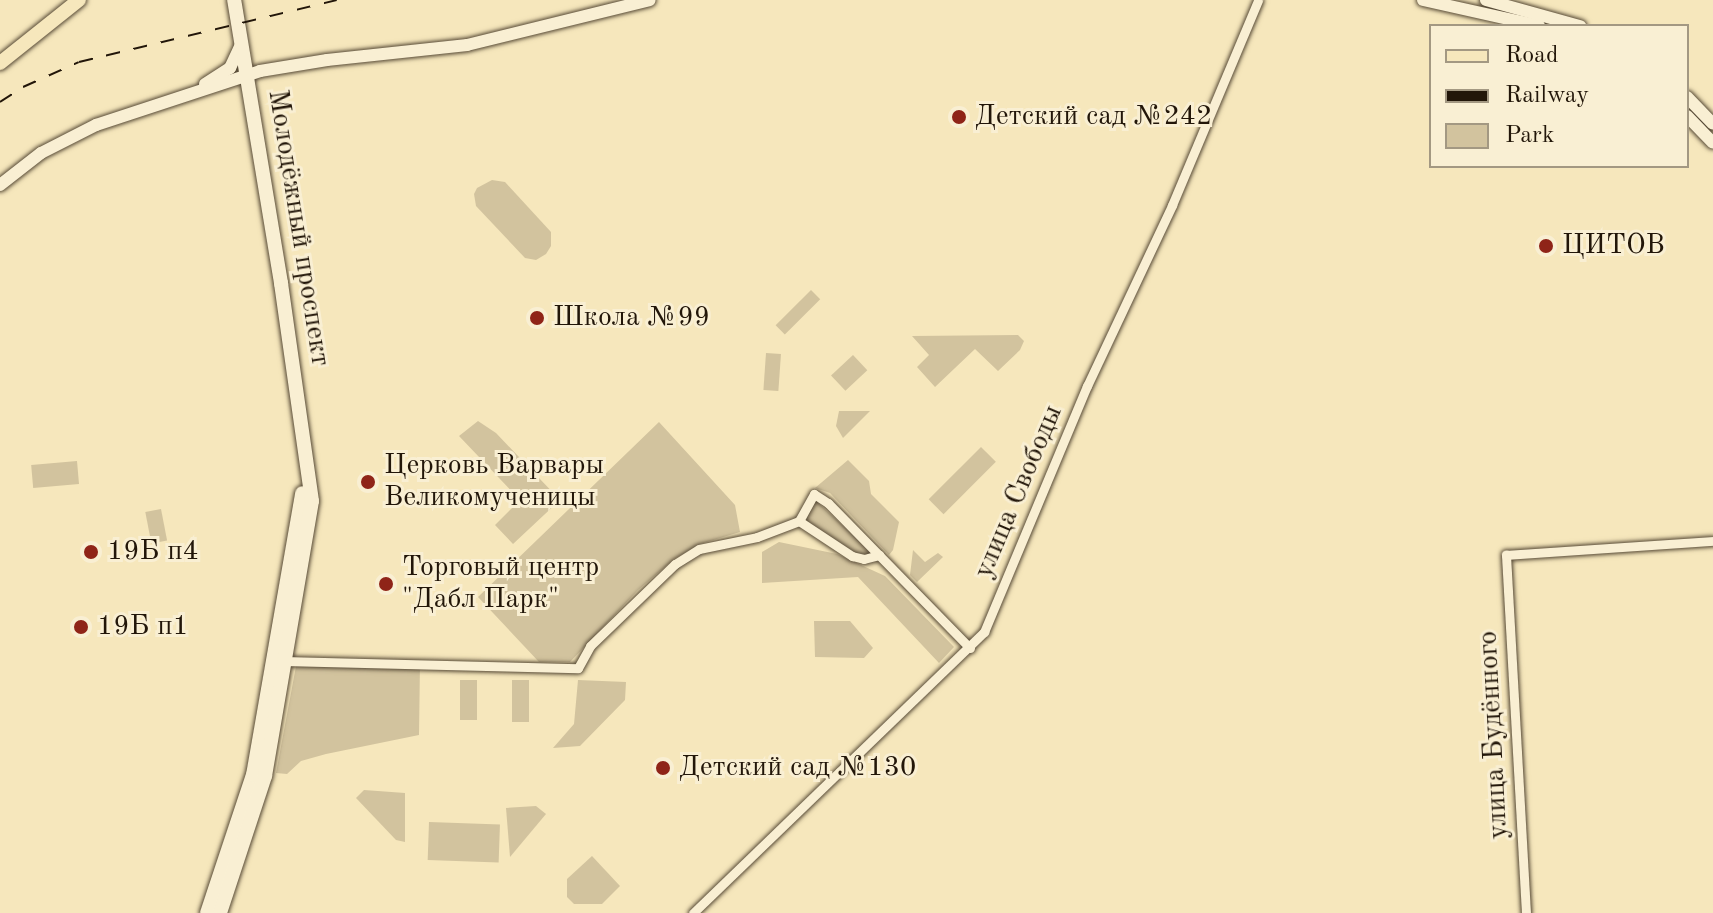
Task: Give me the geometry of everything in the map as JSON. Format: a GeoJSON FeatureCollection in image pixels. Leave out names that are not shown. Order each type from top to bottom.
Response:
{"type":"FeatureCollection","features":[{"type":"Feature","properties":{"kind":"main road"},"geometry":{"type":"LineString","coordinates":[[0,52],[65,0]]}},
{"type":"Feature","properties":{"kind":"main road"},"geometry":{"type":"LineString","coordinates":[[0,63],[79,0]]}},
{"type":"Feature","properties":{"kind":"main road","name":"Молодёжный проспект"},"geometry":{"type":"LineString","coordinates":[[220,913],[265,776],[283,661],[310,526],[312,481],[234,0]]}},
{"type":"Feature","properties":{"kind":"main road","name":"Молодёжный проспект"},"geometry":{"type":"LineString","coordinates":[[207,913],[253,775],[299,525],[307,464]]}},
{"type":"Feature","properties":{"kind":"street"},"geometry":{"type":"LineString","coordinates":[[0,185],[62,141],[187,94],[248,76],[327,60],[467,45],[650,0]]}},
{"type":"Feature","properties":{"kind":"street","name":"улица Свободы"},"geometry":{"type":"LineString","coordinates":[[693,913],[984,632],[1087,386],[1172,205],[1258,0]]}},
{"type":"Feature","properties":{"kind":"street"},"geometry":{"type":"LineString","coordinates":[[1423,0],[1530,24]]}},
{"type":"Feature","properties":{"kind":"street"},"geometry":{"type":"LineString","coordinates":[[1486,0],[1548,14],[1575,24]]}},
{"type":"Feature","properties":{"kind":"street"},"geometry":{"type":"LineString","coordinates":[[187,94],[230,68],[241,44]]}},
{"type":"Feature","properties":{"kind":"street"},"geometry":{"type":"LineString","coordinates":[[1689,99],[1713,124]]}},
{"type":"Feature","properties":{"kind":"street"},"geometry":{"type":"LineString","coordinates":[[1689,118],[1713,143]]}},
{"type":"Feature","properties":{"kind":"street"},"geometry":{"type":"LineString","coordinates":[[283,661],[578,668],[590,646],[675,564],[699,549],[757,537],[799,521],[814,494],[828,503],[970,648]]}},
{"type":"Feature","properties":{"kind":"street"},"geometry":{"type":"LineString","coordinates":[[799,521],[852,556],[864,559],[879,555]]}},
{"type":"Feature","properties":{"kind":"street","name":"улица Будённого"},"geometry":{"type":"LineString","coordinates":[[1526,913],[1506,555],[1713,541]]}},
{"type":"Feature","properties":{"kind":"green space"},"geometry":{"type":"Polygon","coordinates":[[[492,180],[505,182],[551,232],[551,246],[546,254],[536,260],[525,258],[476,206],[474,194],[477,188],[492,180]]]}},
{"type":"Feature","properties":{"kind":"green space"},"geometry":{"type":"Polygon","coordinates":[[[811,290],[820,299],[785,335],[776,325],[811,290]]]}},
{"type":"Feature","properties":{"kind":"green space"},"geometry":{"type":"Polygon","coordinates":[[[1018,335],[1024,341],[1020,350],[998,371],[975,349],[935,387],[917,367],[929,355],[912,336],[1018,335]]]}},
{"type":"Feature","properties":{"kind":"green space"},"geometry":{"type":"Polygon","coordinates":[[[766,353],[781,354],[778,391],[763,390],[766,353]]]}},
{"type":"Feature","properties":{"kind":"green space"},"geometry":{"type":"Polygon","coordinates":[[[853,355],[867,370],[845,391],[831,375],[853,355]]]}},
{"type":"Feature","properties":{"kind":"green space"},"geometry":{"type":"Polygon","coordinates":[[[839,411],[870,411],[843,438],[836,426],[839,411]]]}},
{"type":"Feature","properties":{"kind":"green space"},"geometry":{"type":"Polygon","coordinates":[[[478,421],[496,433],[560,500],[513,544],[495,525],[520,500],[459,436],[478,421]]]}},
{"type":"Feature","properties":{"kind":"green space"},"geometry":{"type":"Polygon","coordinates":[[[659,422],[735,505],[740,532],[700,544],[674,559],[638,590],[570,662],[539,662],[478,597],[659,422]]]}},
{"type":"Feature","properties":{"kind":"green space"},"geometry":{"type":"Polygon","coordinates":[[[981,447],[996,462],[944,514],[929,499],[981,447]]]}},
{"type":"Feature","properties":{"kind":"green space"},"geometry":{"type":"Polygon","coordinates":[[[848,460],[869,481],[871,494],[899,522],[889,555],[830,493],[815,488],[848,460]]]}},
{"type":"Feature","properties":{"kind":"green space"},"geometry":{"type":"Polygon","coordinates":[[[77,461],[79,484],[33,488],[31,465],[77,461]]]}},
{"type":"Feature","properties":{"kind":"green space"},"geometry":{"type":"Polygon","coordinates":[[[814,499],[873,554],[864,557],[855,554],[807,521],[806,510],[814,499]]]}},
{"type":"Feature","properties":{"kind":"green space"},"geometry":{"type":"Polygon","coordinates":[[[161,509],[167,540],[151,543],[145,512],[161,509]]]}},
{"type":"Feature","properties":{"kind":"green space"},"geometry":{"type":"Polygon","coordinates":[[[779,542],[837,554],[885,576],[954,647],[939,663],[858,577],[762,583],[762,552],[779,542]]]}},
{"type":"Feature","properties":{"kind":"green space"},"geometry":{"type":"Polygon","coordinates":[[[913,550],[925,562],[938,553],[943,557],[917,582],[910,575],[913,550]]]}},
{"type":"Feature","properties":{"kind":"green space"},"geometry":{"type":"Polygon","coordinates":[[[814,621],[850,621],[873,648],[864,658],[815,657],[814,621]]]}},
{"type":"Feature","properties":{"kind":"green space"},"geometry":{"type":"Polygon","coordinates":[[[297,661],[420,663],[419,735],[326,754],[301,761],[287,774],[276,773],[297,661]]]}},
{"type":"Feature","properties":{"kind":"green space"},"geometry":{"type":"Polygon","coordinates":[[[460,680],[477,680],[477,720],[460,720],[460,680]]]}},
{"type":"Feature","properties":{"kind":"green space"},"geometry":{"type":"Polygon","coordinates":[[[512,680],[529,680],[529,722],[512,722],[512,680]]]}},
{"type":"Feature","properties":{"kind":"green space"},"geometry":{"type":"Polygon","coordinates":[[[578,680],[626,682],[625,700],[580,746],[553,748],[574,724],[578,680]]]}},
{"type":"Feature","properties":{"kind":"green space"},"geometry":{"type":"Polygon","coordinates":[[[364,790],[405,793],[405,842],[396,840],[356,798],[364,790]]]}},
{"type":"Feature","properties":{"kind":"green space"},"geometry":{"type":"Polygon","coordinates":[[[536,806],[546,814],[510,857],[506,808],[536,806]]]}},
{"type":"Feature","properties":{"kind":"green space"},"geometry":{"type":"Polygon","coordinates":[[[429,822],[500,824],[499,862],[428,860],[429,822]]]}},
{"type":"Feature","properties":{"kind":"green space"},"geometry":{"type":"Polygon","coordinates":[[[592,856],[620,886],[602,904],[574,904],[567,897],[567,879],[592,856]]]}},
{"type":"Feature","properties":{"kind":"railway"},"geometry":{"type":"LineString","coordinates":[[0,102],[23,87],[79,62],[337,0]]}},
{"type":"Feature","properties":{"kind":"place","name":"Детский сад №242"},"geometry":{"type":"Point","coordinates":[959,117]}},
{"type":"Feature","properties":{"kind":"place","name":"ЦИТОВ"},"geometry":{"type":"Point","coordinates":[1546,246]}},
{"type":"Feature","properties":{"kind":"place","name":"Школа №99"},"geometry":{"type":"Point","coordinates":[537,318]}},
{"type":"Feature","properties":{"kind":"place","name":"Церковь Варвары Великомученицы"},"geometry":{"type":"Point","coordinates":[368,482]}},
{"type":"Feature","properties":{"kind":"place","name":"19Б п4"},"geometry":{"type":"Point","coordinates":[91,552]}},
{"type":"Feature","properties":{"kind":"place","name":"Торговый центр \"Дабл Парк\""},"geometry":{"type":"Point","coordinates":[386,584]}},
{"type":"Feature","properties":{"kind":"place","name":"19Б п1"},"geometry":{"type":"Point","coordinates":[81,627]}},
{"type":"Feature","properties":{"kind":"place","name":"Детский сад №130"},"geometry":{"type":"Point","coordinates":[663,768]}}]}
